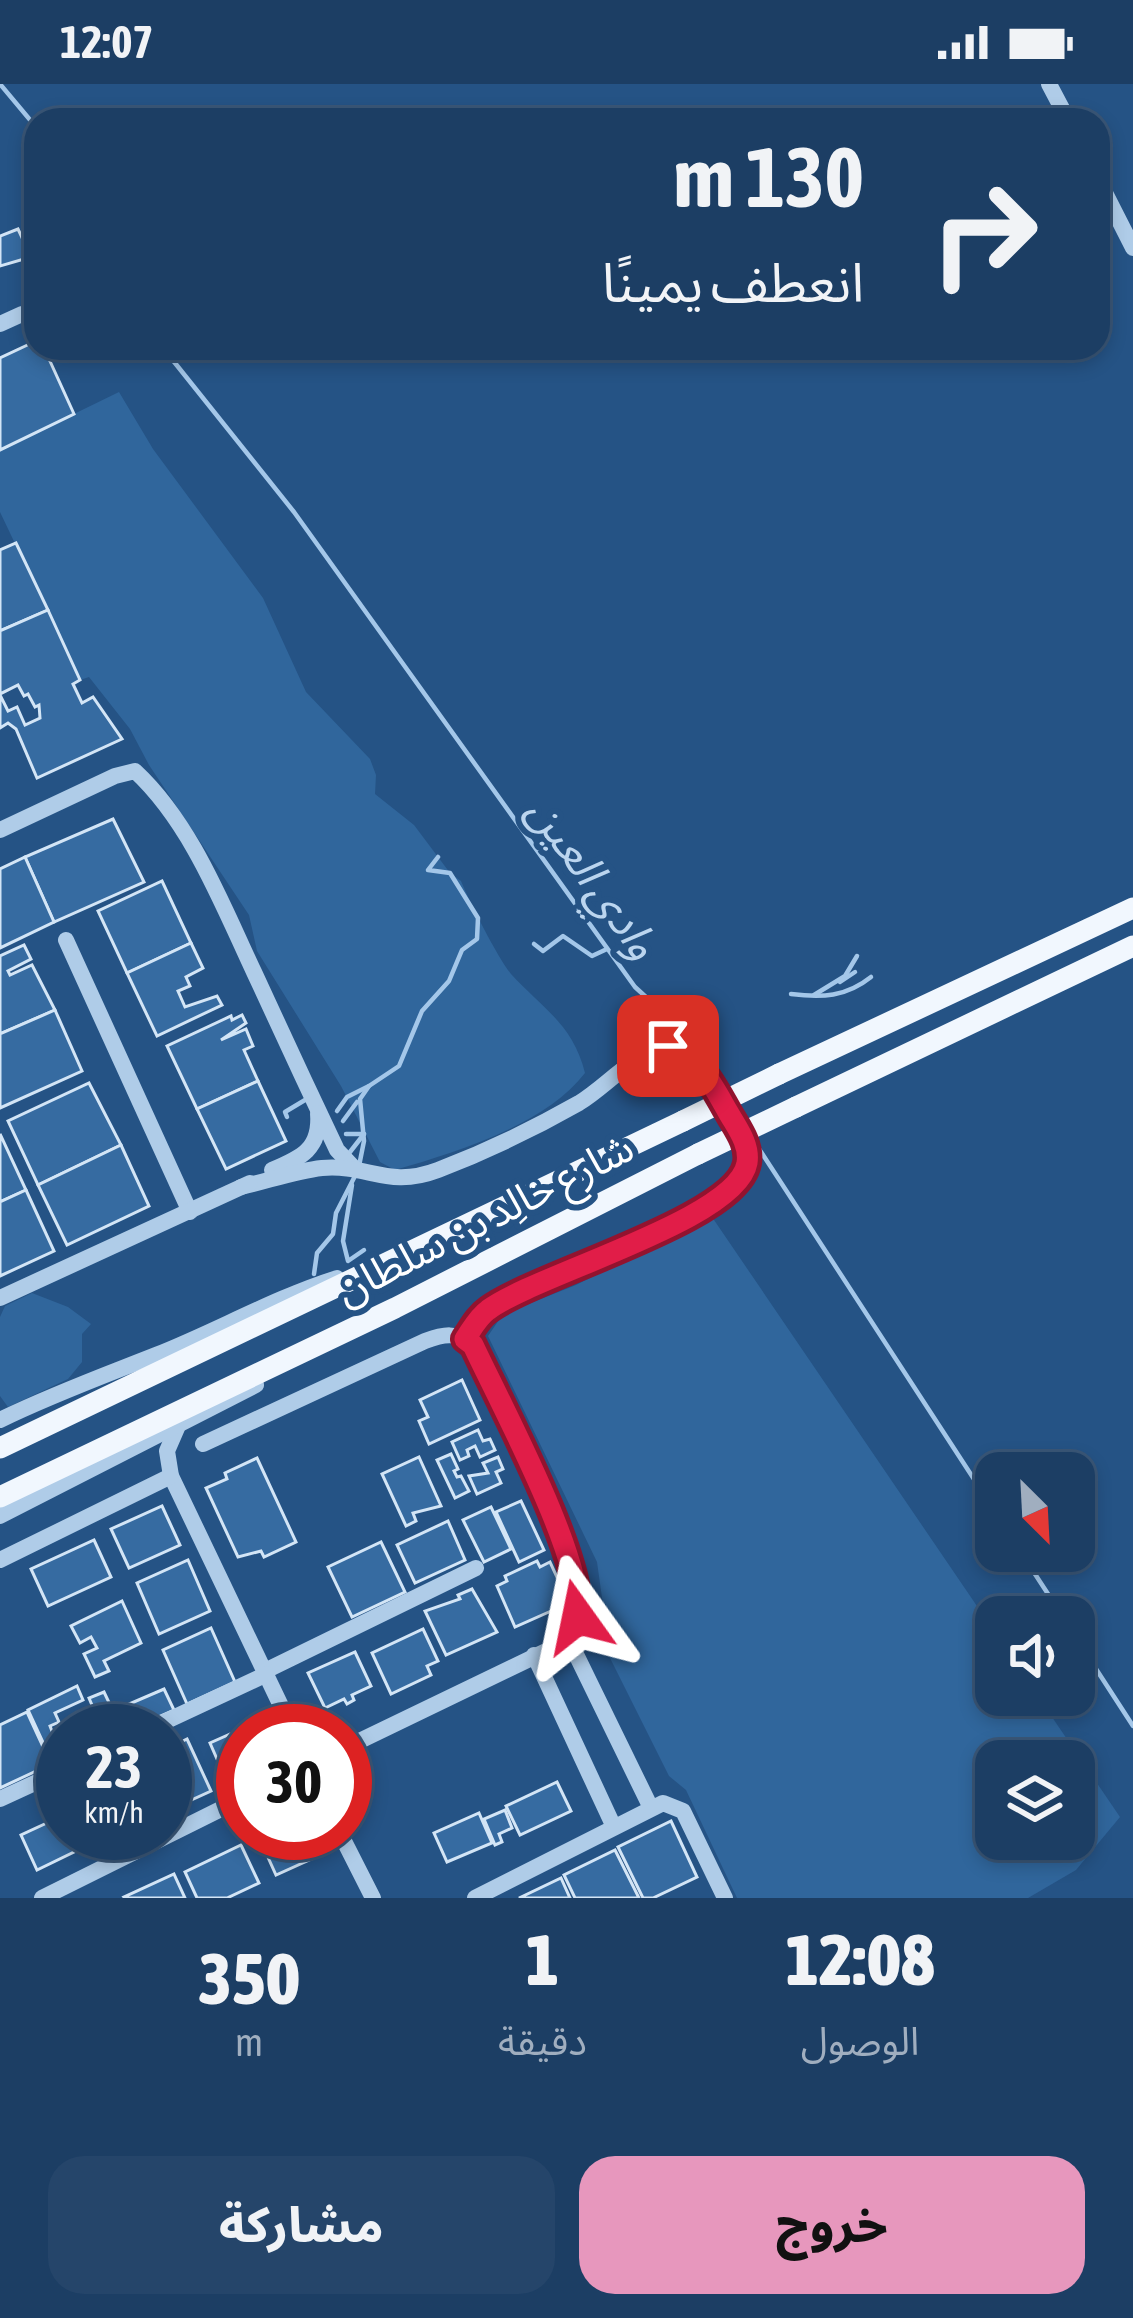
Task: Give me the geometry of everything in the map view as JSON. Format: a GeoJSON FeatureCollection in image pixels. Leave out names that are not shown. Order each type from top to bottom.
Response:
{"type":"FeatureCollection","features":[{"type":"Feature","properties":{"kind":"main road","name":"شارع خالِد بن سلطان"},"geometry":{"type":"LineString","coordinates":[[0,1448],[1133,908]]}},
{"type":"Feature","properties":{"kind":"main road","name":"شارع خالِد بن سلطان"},"geometry":{"type":"LineString","coordinates":[[0,1497],[1133,946]]}},
{"type":"Feature","properties":{"kind":"street"},"geometry":{"type":"LineString","coordinates":[[1110,203],[1133,248]]}},
{"type":"Feature","properties":{"kind":"street"},"geometry":{"type":"LineString","coordinates":[[0,324],[22,314]]}},
{"type":"Feature","properties":{"kind":"street"},"geometry":{"type":"LineString","coordinates":[[0,806],[4,828],[71,794],[135,771],[166,805],[226,912],[340,1156],[357,1171]]}},
{"type":"Feature","properties":{"kind":"street"},"geometry":{"type":"LineString","coordinates":[[66,940],[190,1212]]}},
{"type":"Feature","properties":{"kind":"street"},"geometry":{"type":"LineString","coordinates":[[242,1187],[321,1168],[408,1180],[575,1105],[636,1060],[668,1046],[686,1053],[714,1088],[747,1147],[747,1166],[734,1187],[659,1231],[520,1291],[484,1312],[465,1339]]}},
{"type":"Feature","properties":{"kind":"street"},"geometry":{"type":"LineString","coordinates":[[0,1298],[306,1156],[318,1132],[317,1109]]}},
{"type":"Feature","properties":{"kind":"street"},"geometry":{"type":"LineString","coordinates":[[303,1172],[325,1157],[329,1134]]}},
{"type":"Feature","properties":{"kind":"street"},"geometry":{"type":"LineString","coordinates":[[0,1420],[294,1292],[378,1266]]}},
{"type":"Feature","properties":{"kind":"street"},"geometry":{"type":"LineString","coordinates":[[0,1516],[177,1429],[351,1337],[395,1308]]}},
{"type":"Feature","properties":{"kind":"street"},"geometry":{"type":"LineString","coordinates":[[202,1444],[425,1341],[442,1335],[473,1345],[558,1531],[580,1606],[569,1640],[650,1806]]}},
{"type":"Feature","properties":{"kind":"street"},"geometry":{"type":"LineString","coordinates":[[171,1476],[167,1451],[177,1429]]}},
{"type":"Feature","properties":{"kind":"street"},"geometry":{"type":"LineString","coordinates":[[136,1449],[154,1457],[171,1476],[281,1704]]}},
{"type":"Feature","properties":{"kind":"street"},"geometry":{"type":"LineString","coordinates":[[0,1560],[171,1476]]}},
{"type":"Feature","properties":{"kind":"street"},"geometry":{"type":"LineString","coordinates":[[192,1708],[476,1568]]}},
{"type":"Feature","properties":{"kind":"street"},"geometry":{"type":"LineString","coordinates":[[372,1735],[569,1640]]}},
{"type":"Feature","properties":{"kind":"street"},"geometry":{"type":"LineString","coordinates":[[534,1655],[613,1825]]}},
{"type":"Feature","properties":{"kind":"street"},"geometry":{"type":"LineString","coordinates":[[0,1799],[36,1782]]}},
{"type":"Feature","properties":{"kind":"street"},"geometry":{"type":"LineString","coordinates":[[475,1898],[663,1803],[682,1811],[725,1898]]}},
{"type":"Feature","properties":{"kind":"street"},"geometry":{"type":"LineString","coordinates":[[42,1898],[216,1811]]}},
{"type":"Feature","properties":{"kind":"street"},"geometry":{"type":"LineString","coordinates":[[354,1860],[373,1898]]}},
{"type":"Feature","properties":{"kind":"shaded area"},"geometry":{"type":"Polygon","coordinates":[[[119,392],[153,449],[263,598],[306,692],[370,759],[376,775],[375,794],[414,825],[461,881],[506,967],[573,1042],[585,1073],[524,1122],[395,1170],[380,1162],[341,1086],[257,951],[249,915],[130,729],[89,677],[80,680],[0,512],[0,450],[119,392]]]}},
{"type":"Feature","properties":{"kind":"shaded area"},"geometry":{"type":"Polygon","coordinates":[[[712,1217],[975,1603],[975,1716],[1051,1716],[1068,1740],[975,1740],[975,1860],[1084,1860],[1076,1870],[1028,1898],[737,1898],[686,1790],[669,1776],[601,1640],[604,1612],[597,1562],[488,1336],[503,1314],[576,1285],[712,1217]]]}},
{"type":"Feature","properties":{"kind":"shaded area"},"geometry":{"type":"Polygon","coordinates":[[[32,1293],[68,1307],[91,1324],[82,1334],[82,1362],[68,1379],[8,1407],[0,1396],[0,1317],[5,1306],[32,1293]]]}},
{"type":"Feature","properties":{"kind":"shaded area"},"geometry":{"type":"Polygon","coordinates":[[[1095,1780],[1120,1817],[1095,1847],[1095,1780]]]}},
{"type":"Feature","properties":{"kind":"building"},"geometry":{"type":"Polygon","coordinates":[[[18,229],[24,259],[0,266],[0,236],[18,229]]]}},
{"type":"Feature","properties":{"kind":"building"},"geometry":{"type":"Polygon","coordinates":[[[24,347],[24,360],[49,360],[74,414],[0,450],[0,358],[24,347]]]}},
{"type":"Feature","properties":{"kind":"building"},"geometry":{"type":"Polygon","coordinates":[[[16,543],[48,610],[0,631],[0,550],[16,543]]]}},
{"type":"Feature","properties":{"kind":"building"},"geometry":{"type":"Polygon","coordinates":[[[48,610],[80,680],[73,684],[82,703],[93,697],[122,739],[37,778],[16,729],[8,723],[0,728],[0,695],[8,711],[17,707],[25,725],[40,718],[39,705],[35,707],[18,685],[0,694],[0,631],[48,610]]]}},
{"type":"Feature","properties":{"kind":"building"},"geometry":{"type":"Polygon","coordinates":[[[113,819],[144,882],[54,922],[25,857],[113,819]]]}},
{"type":"Feature","properties":{"kind":"building"},"geometry":{"type":"Polygon","coordinates":[[[25,857],[54,922],[0,948],[0,869],[25,857]]]}},
{"type":"Feature","properties":{"kind":"building"},"geometry":{"type":"Polygon","coordinates":[[[162,881],[191,943],[127,973],[98,911],[162,881]]]}},
{"type":"Feature","properties":{"kind":"building"},"geometry":{"type":"Polygon","coordinates":[[[191,943],[203,968],[186,977],[190,986],[178,991],[185,1007],[217,996],[222,1005],[157,1036],[127,973],[191,943]]]}},
{"type":"Feature","properties":{"kind":"building"},"geometry":{"type":"Polygon","coordinates":[[[24,945],[31,959],[8,971],[10,975],[32,965],[55,1010],[0,1034],[0,956],[24,945]]]}},
{"type":"Feature","properties":{"kind":"building"},"geometry":{"type":"Polygon","coordinates":[[[55,1010],[82,1071],[0,1108],[0,1034],[55,1010]]]}},
{"type":"Feature","properties":{"kind":"building"},"geometry":{"type":"Polygon","coordinates":[[[242,1015],[246,1023],[221,1040],[246,1029],[253,1046],[244,1050],[258,1081],[197,1109],[167,1046],[242,1015]]]}},
{"type":"Feature","properties":{"kind":"building"},"geometry":{"type":"Polygon","coordinates":[[[258,1081],[286,1141],[226,1169],[197,1109],[258,1081]]]}},
{"type":"Feature","properties":{"kind":"building"},"geometry":{"type":"Polygon","coordinates":[[[89,1083],[121,1145],[38,1185],[8,1121],[89,1083]]]}},
{"type":"Feature","properties":{"kind":"building"},"geometry":{"type":"Polygon","coordinates":[[[0,1134],[26,1190],[0,1202],[0,1134]]]}},
{"type":"Feature","properties":{"kind":"building"},"geometry":{"type":"Polygon","coordinates":[[[121,1145],[149,1206],[67,1245],[38,1185],[121,1145]]]}},
{"type":"Feature","properties":{"kind":"building"},"geometry":{"type":"Polygon","coordinates":[[[26,1190],[54,1251],[0,1276],[0,1202],[26,1190]]]}},
{"type":"Feature","properties":{"kind":"building"},"geometry":{"type":"Polygon","coordinates":[[[462,1380],[480,1420],[429,1444],[419,1421],[428,1417],[420,1400],[462,1380]]]}},
{"type":"Feature","properties":{"kind":"building"},"geometry":{"type":"Polygon","coordinates":[[[478,1430],[495,1450],[480,1457],[475,1446],[460,1460],[452,1442],[478,1430]]]}},
{"type":"Feature","properties":{"kind":"building"},"geometry":{"type":"Polygon","coordinates":[[[451,1454],[458,1469],[454,1471],[469,1491],[455,1498],[437,1460],[451,1454]]]}},
{"type":"Feature","properties":{"kind":"building"},"geometry":{"type":"Polygon","coordinates":[[[419,1457],[441,1506],[413,1513],[416,1521],[406,1526],[382,1474],[419,1457]]]}},
{"type":"Feature","properties":{"kind":"building"},"geometry":{"type":"Polygon","coordinates":[[[498,1457],[503,1469],[496,1472],[501,1483],[477,1494],[469,1476],[488,1473],[483,1463],[498,1457]]]}},
{"type":"Feature","properties":{"kind":"building"},"geometry":{"type":"Polygon","coordinates":[[[257,1458],[296,1542],[264,1557],[261,1551],[238,1557],[206,1488],[257,1458]]]}},
{"type":"Feature","properties":{"kind":"building"},"geometry":{"type":"Polygon","coordinates":[[[521,1501],[544,1550],[519,1562],[496,1512],[521,1501]]]}},
{"type":"Feature","properties":{"kind":"building"},"geometry":{"type":"Polygon","coordinates":[[[162,1506],[180,1545],[129,1568],[111,1529],[162,1506]]]}},
{"type":"Feature","properties":{"kind":"building"},"geometry":{"type":"Polygon","coordinates":[[[491,1507],[511,1549],[484,1562],[463,1520],[491,1507]]]}},
{"type":"Feature","properties":{"kind":"building"},"geometry":{"type":"Polygon","coordinates":[[[448,1521],[465,1560],[415,1583],[397,1545],[448,1521]]]}},
{"type":"Feature","properties":{"kind":"building"},"geometry":{"type":"Polygon","coordinates":[[[94,1540],[111,1577],[48,1606],[31,1569],[94,1540]]]}},
{"type":"Feature","properties":{"kind":"building"},"geometry":{"type":"Polygon","coordinates":[[[381,1542],[405,1592],[352,1617],[328,1567],[381,1542]]]}},
{"type":"Feature","properties":{"kind":"building"},"geometry":{"type":"Polygon","coordinates":[[[188,1560],[210,1611],[159,1634],[137,1583],[188,1560]]]}},
{"type":"Feature","properties":{"kind":"building"},"geometry":{"type":"Polygon","coordinates":[[[537,1561],[540,1567],[550,1562],[569,1603],[515,1627],[497,1586],[507,1581],[505,1576],[537,1561]]]}},
{"type":"Feature","properties":{"kind":"building"},"geometry":{"type":"Polygon","coordinates":[[[472,1589],[497,1632],[446,1655],[425,1611],[460,1599],[458,1595],[472,1589]]]}},
{"type":"Feature","properties":{"kind":"building"},"geometry":{"type":"Polygon","coordinates":[[[122,1601],[141,1643],[104,1661],[109,1671],[95,1677],[84,1654],[97,1648],[91,1637],[80,1643],[71,1626],[122,1601]]]}},
{"type":"Feature","properties":{"kind":"building"},"geometry":{"type":"Polygon","coordinates":[[[211,1628],[235,1682],[187,1704],[163,1650],[211,1628]]]}},
{"type":"Feature","properties":{"kind":"building"},"geometry":{"type":"Polygon","coordinates":[[[423,1629],[438,1661],[427,1666],[431,1675],[391,1694],[372,1653],[423,1629]]]}},
{"type":"Feature","properties":{"kind":"building"},"geometry":{"type":"Polygon","coordinates":[[[355,1652],[371,1686],[352,1695],[354,1700],[347,1704],[344,1699],[323,1704],[308,1673],[355,1652]]]}},
{"type":"Feature","properties":{"kind":"building"},"geometry":{"type":"Polygon","coordinates":[[[77,1686],[83,1700],[74,1704],[40,1704],[77,1686]]]}},
{"type":"Feature","properties":{"kind":"building"},"geometry":{"type":"Polygon","coordinates":[[[164,1689],[171,1704],[129,1704],[164,1689]]]}},
{"type":"Feature","properties":{"kind":"building"},"geometry":{"type":"Polygon","coordinates":[[[104,1692],[110,1704],[92,1704],[89,1698],[104,1692]]]}},
{"type":"Feature","properties":{"kind":"building"},"geometry":{"type":"Polygon","coordinates":[[[27,1712],[36,1732],[36,1771],[0,1788],[0,1725],[27,1712]]]}},
{"type":"Feature","properties":{"kind":"building"},"geometry":{"type":"Polygon","coordinates":[[[192,1750],[211,1791],[192,1800],[192,1750]]]}},
{"type":"Feature","properties":{"kind":"building"},"geometry":{"type":"Polygon","coordinates":[[[557,1782],[571,1811],[520,1835],[506,1806],[557,1782]]]}},
{"type":"Feature","properties":{"kind":"building"},"geometry":{"type":"Polygon","coordinates":[[[505,1810],[512,1828],[499,1834],[502,1842],[495,1845],[484,1819],[505,1810]]]}},
{"type":"Feature","properties":{"kind":"building"},"geometry":{"type":"Polygon","coordinates":[[[479,1813],[492,1843],[447,1862],[434,1833],[479,1813]]]}},
{"type":"Feature","properties":{"kind":"building"},"geometry":{"type":"Polygon","coordinates":[[[671,1821],[697,1877],[653,1898],[643,1898],[618,1847],[671,1821]]]}},
{"type":"Feature","properties":{"kind":"building"},"geometry":{"type":"Polygon","coordinates":[[[36,1828],[36,1860],[58,1860],[37,1870],[21,1835],[36,1828]]]}},
{"type":"Feature","properties":{"kind":"building"},"geometry":{"type":"Polygon","coordinates":[[[615,1850],[639,1898],[575,1898],[564,1875],[615,1850]]]}},
{"type":"Feature","properties":{"kind":"building"},"geometry":{"type":"Polygon","coordinates":[[[216,1857],[248,1860],[259,1883],[227,1898],[197,1898],[185,1872],[216,1857]]]}},
{"type":"Feature","properties":{"kind":"building"},"geometry":{"type":"Polygon","coordinates":[[[269,1860],[309,1860],[276,1875],[269,1860]]]}},
{"type":"Feature","properties":{"kind":"building"},"geometry":{"type":"Polygon","coordinates":[[[174,1874],[185,1898],[124,1897],[174,1874]]]}},
{"type":"Feature","properties":{"kind":"building"},"geometry":{"type":"Polygon","coordinates":[[[561,1878],[570,1898],[519,1898],[561,1878]]]}},
{"type":"Feature","properties":{"kind":"waterway","name":"وادي العين"},"geometry":{"type":"LineString","coordinates":[[0,84],[24,113]]}},
{"type":"Feature","properties":{"kind":"waterway","name":"وادي العين"},"geometry":{"type":"LineString","coordinates":[[173,360],[294,512],[635,987],[692,1039],[707,1063]]}},
{"type":"Feature","properties":{"kind":"waterway"},"geometry":{"type":"LineString","coordinates":[[359,1166],[364,1141],[360,1099],[369,1086],[399,1066],[422,1011],[449,981],[462,950],[477,939],[478,918],[450,873],[428,870],[438,857]]}},
{"type":"Feature","properties":{"kind":"waterway"},"geometry":{"type":"LineString","coordinates":[[534,944],[543,951],[563,936],[592,956],[607,949]]}},
{"type":"Feature","properties":{"kind":"waterway"},"geometry":{"type":"LineString","coordinates":[[814,995],[845,976],[857,956]]}},
{"type":"Feature","properties":{"kind":"waterway"},"geometry":{"type":"LineString","coordinates":[[840,982],[855,972]]}},
{"type":"Feature","properties":{"kind":"waterway"},"geometry":{"type":"LineString","coordinates":[[791,994],[833,994],[871,977]]}},
{"type":"Feature","properties":{"kind":"waterway"},"geometry":{"type":"LineString","coordinates":[[337,1111],[347,1097],[369,1086]]}},
{"type":"Feature","properties":{"kind":"waterway"},"geometry":{"type":"LineString","coordinates":[[287,1117],[285,1112],[305,1100]]}},
{"type":"Feature","properties":{"kind":"waterway"},"geometry":{"type":"LineString","coordinates":[[343,1121],[357,1102]]}},
{"type":"Feature","properties":{"kind":"waterway"},"geometry":{"type":"LineString","coordinates":[[346,1134],[364,1134]]}},
{"type":"Feature","properties":{"kind":"waterway"},"geometry":{"type":"LineString","coordinates":[[350,1152],[364,1134]]}},
{"type":"Feature","properties":{"kind":"waterway","name":"وادي العين"},"geometry":{"type":"LineString","coordinates":[[750,1135],[975,1481]]}},
{"type":"Feature","properties":{"kind":"waterway"},"geometry":{"type":"LineString","coordinates":[[314,1274],[317,1253],[333,1234],[336,1213],[355,1176]]}},
{"type":"Feature","properties":{"kind":"waterway"},"geometry":{"type":"LineString","coordinates":[[352,1185],[343,1241],[348,1261],[364,1250]]}},
{"type":"Feature","properties":{"kind":"waterway","name":"وادي العين"},"geometry":{"type":"LineString","coordinates":[[1034,1572],[1049,1596]]}},
{"type":"Feature","properties":{"kind":"waterway","name":"وادي العين"},"geometry":{"type":"LineString","coordinates":[[1095,1667],[1133,1726]]}},
{"type":"Feature","properties":{"kind":"route"},"geometry":{"type":"LineString","coordinates":[[578,1617],[580,1606],[558,1531],[473,1345],[465,1339],[484,1312],[520,1291],[659,1231],[734,1187],[747,1166],[747,1147],[698,1065],[686,1053],[668,1046]]}}]}
